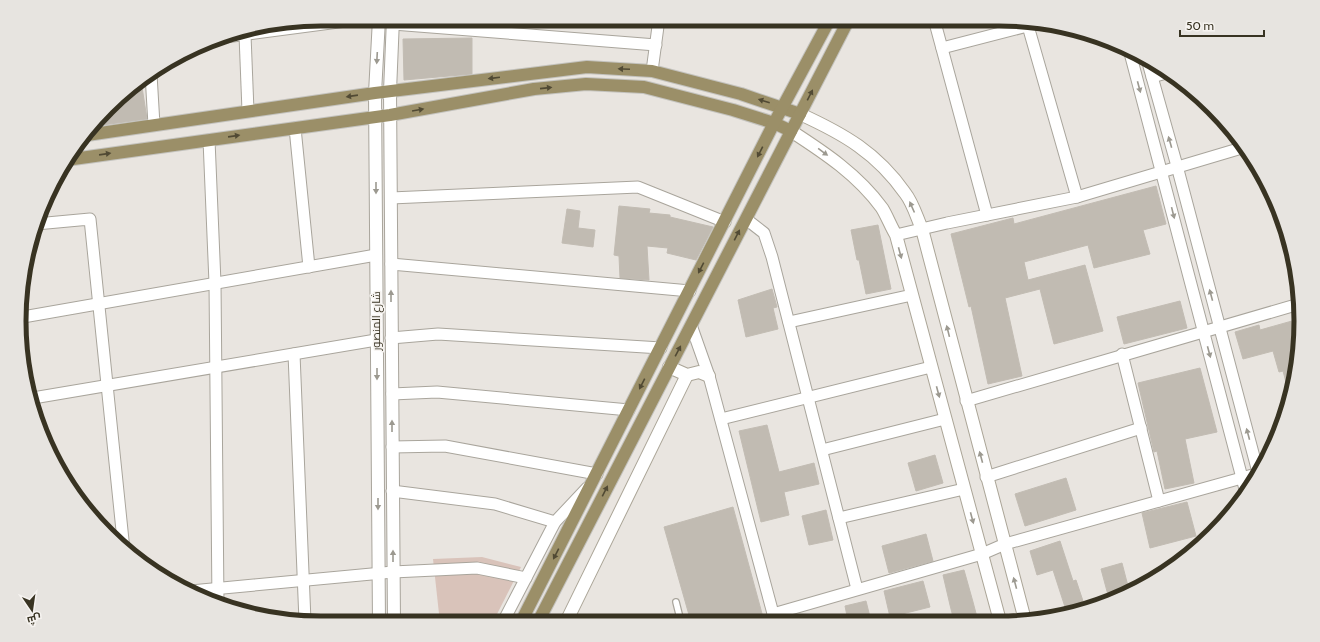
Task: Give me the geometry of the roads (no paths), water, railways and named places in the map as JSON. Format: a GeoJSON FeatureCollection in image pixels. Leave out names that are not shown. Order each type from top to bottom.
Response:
{"type":"FeatureCollection","features":[{"type":"Feature","properties":{"kind":"main road","name":"شارع المنصور"},"geometry":{"type":"LineString","coordinates":[[379,26],[375,116],[379,616]]}},
{"type":"Feature","properties":{"kind":"main road","name":"شارع المنصور"},"geometry":{"type":"LineString","coordinates":[[390,26],[394,616]]}},
{"type":"Feature","properties":{"kind":"main road"},"geometry":{"type":"LineString","coordinates":[[524,616],[774,124],[826,26]]}},
{"type":"Feature","properties":{"kind":"main road"},"geometry":{"type":"LineString","coordinates":[[541,616],[845,26]]}},
{"type":"Feature","properties":{"kind":"main road"},"geometry":{"type":"LineString","coordinates":[[92,134],[375,93],[587,67],[652,71],[783,107],[839,132],[880,162],[906,194],[922,229],[986,477],[1023,614]]}},
{"type":"Feature","properties":{"kind":"main road"},"geometry":{"type":"LineString","coordinates":[[75,159],[390,115],[534,89],[586,84],[644,86],[733,110],[791,131],[824,152],[859,181],[882,209],[896,235],[999,616]]}},
{"type":"Feature","properties":{"kind":"main road"},"geometry":{"type":"LineString","coordinates":[[376,340],[391,338]]}},
{"type":"Feature","properties":{"kind":"main road"},"geometry":{"type":"LineString","coordinates":[[669,367],[687,375],[698,372],[709,376]]}},
{"type":"Feature","properties":{"kind":"main road"},"geometry":{"type":"LineString","coordinates":[[569,616],[687,375]]}},
{"type":"Feature","properties":{"kind":"street"},"geometry":{"type":"LineString","coordinates":[[445,26],[656,45]]}},
{"type":"Feature","properties":{"kind":"street"},"geometry":{"type":"LineString","coordinates":[[652,71],[658,26]]}},
{"type":"Feature","properties":{"kind":"street"},"geometry":{"type":"LineString","coordinates":[[936,26],[987,215]]}},
{"type":"Feature","properties":{"kind":"street"},"geometry":{"type":"LineString","coordinates":[[257,33],[304,27]]}},
{"type":"Feature","properties":{"kind":"street"},"geometry":{"type":"LineString","coordinates":[[942,48],[1022,27]]}},
{"type":"Feature","properties":{"kind":"street"},"geometry":{"type":"LineString","coordinates":[[1029,28],[1077,197]]}},
{"type":"Feature","properties":{"kind":"street"},"geometry":{"type":"LineString","coordinates":[[245,36],[248,111]]}},
{"type":"Feature","properties":{"kind":"street"},"geometry":{"type":"LineString","coordinates":[[1130,57],[1162,172],[1244,485]]}},
{"type":"Feature","properties":{"kind":"street"},"geometry":{"type":"LineString","coordinates":[[1149,68],[1177,166],[1255,466]]}},
{"type":"Feature","properties":{"kind":"street"},"geometry":{"type":"LineString","coordinates":[[1152,78],[1161,75]]}},
{"type":"Feature","properties":{"kind":"street"},"geometry":{"type":"LineString","coordinates":[[151,80],[154,125]]}},
{"type":"Feature","properties":{"kind":"street"},"geometry":{"type":"LineString","coordinates":[[295,128],[309,267]]}},
{"type":"Feature","properties":{"kind":"street"},"geometry":{"type":"LineString","coordinates":[[210,140],[215,283],[218,597]]}},
{"type":"Feature","properties":{"kind":"street"},"geometry":{"type":"LineString","coordinates":[[896,235],[1077,197],[1238,149]]}},
{"type":"Feature","properties":{"kind":"street"},"geometry":{"type":"LineString","coordinates":[[391,198],[638,187],[725,222]]}},
{"type":"Feature","properties":{"kind":"street"},"geometry":{"type":"LineString","coordinates":[[43,223],[90,219],[123,540]]}},
{"type":"Feature","properties":{"kind":"street"},"geometry":{"type":"LineString","coordinates":[[746,220],[764,233],[789,322],[857,590]]}},
{"type":"Feature","properties":{"kind":"street"},"geometry":{"type":"LineString","coordinates":[[26,316],[376,255]]}},
{"type":"Feature","properties":{"kind":"street"},"geometry":{"type":"LineString","coordinates":[[391,264],[690,291]]}},
{"type":"Feature","properties":{"kind":"street"},"geometry":{"type":"LineString","coordinates":[[789,322],[912,294]]}},
{"type":"Feature","properties":{"kind":"street"},"geometry":{"type":"LineString","coordinates":[[966,401],[1203,330],[1293,306]]}},
{"type":"Feature","properties":{"kind":"street"},"geometry":{"type":"LineString","coordinates":[[691,325],[709,376],[774,616]]}},
{"type":"Feature","properties":{"kind":"street"},"geometry":{"type":"LineString","coordinates":[[391,338],[438,334],[661,348]]}},
{"type":"Feature","properties":{"kind":"street"},"geometry":{"type":"LineString","coordinates":[[36,397],[376,340]]}},
{"type":"Feature","properties":{"kind":"street"},"geometry":{"type":"LineString","coordinates":[[294,354],[305,615]]}},
{"type":"Feature","properties":{"kind":"street"},"geometry":{"type":"LineString","coordinates":[[1122,354],[1159,501]]}},
{"type":"Feature","properties":{"kind":"street"},"geometry":{"type":"LineString","coordinates":[[721,420],[931,367]]}},
{"type":"Feature","properties":{"kind":"street"},"geometry":{"type":"LineString","coordinates":[[392,394],[437,392],[629,410]]}},
{"type":"Feature","properties":{"kind":"street"},"geometry":{"type":"LineString","coordinates":[[822,450],[945,419]]}},
{"type":"Feature","properties":{"kind":"street"},"geometry":{"type":"LineString","coordinates":[[986,477],[1141,428]]}},
{"type":"Feature","properties":{"kind":"street"},"geometry":{"type":"LineString","coordinates":[[392,447],[445,446],[595,478]]}},
{"type":"Feature","properties":{"kind":"street"},"geometry":{"type":"LineString","coordinates":[[777,616],[857,590],[982,554],[1004,544],[1250,475]]}},
{"type":"Feature","properties":{"kind":"street"},"geometry":{"type":"LineString","coordinates":[[506,616],[555,522],[595,478]]}},
{"type":"Feature","properties":{"kind":"street"},"geometry":{"type":"LineString","coordinates":[[839,518],[964,489]]}},
{"type":"Feature","properties":{"kind":"street"},"geometry":{"type":"LineString","coordinates":[[392,491],[496,504],[555,522]]}},
{"type":"Feature","properties":{"kind":"street"},"geometry":{"type":"LineString","coordinates":[[200,590],[393,572],[477,568],[526,578]]}},
{"type":"Feature","properties":{"kind":"lane"},"geometry":{"type":"LineString","coordinates":[[676,602],[680,616]]}}]}
